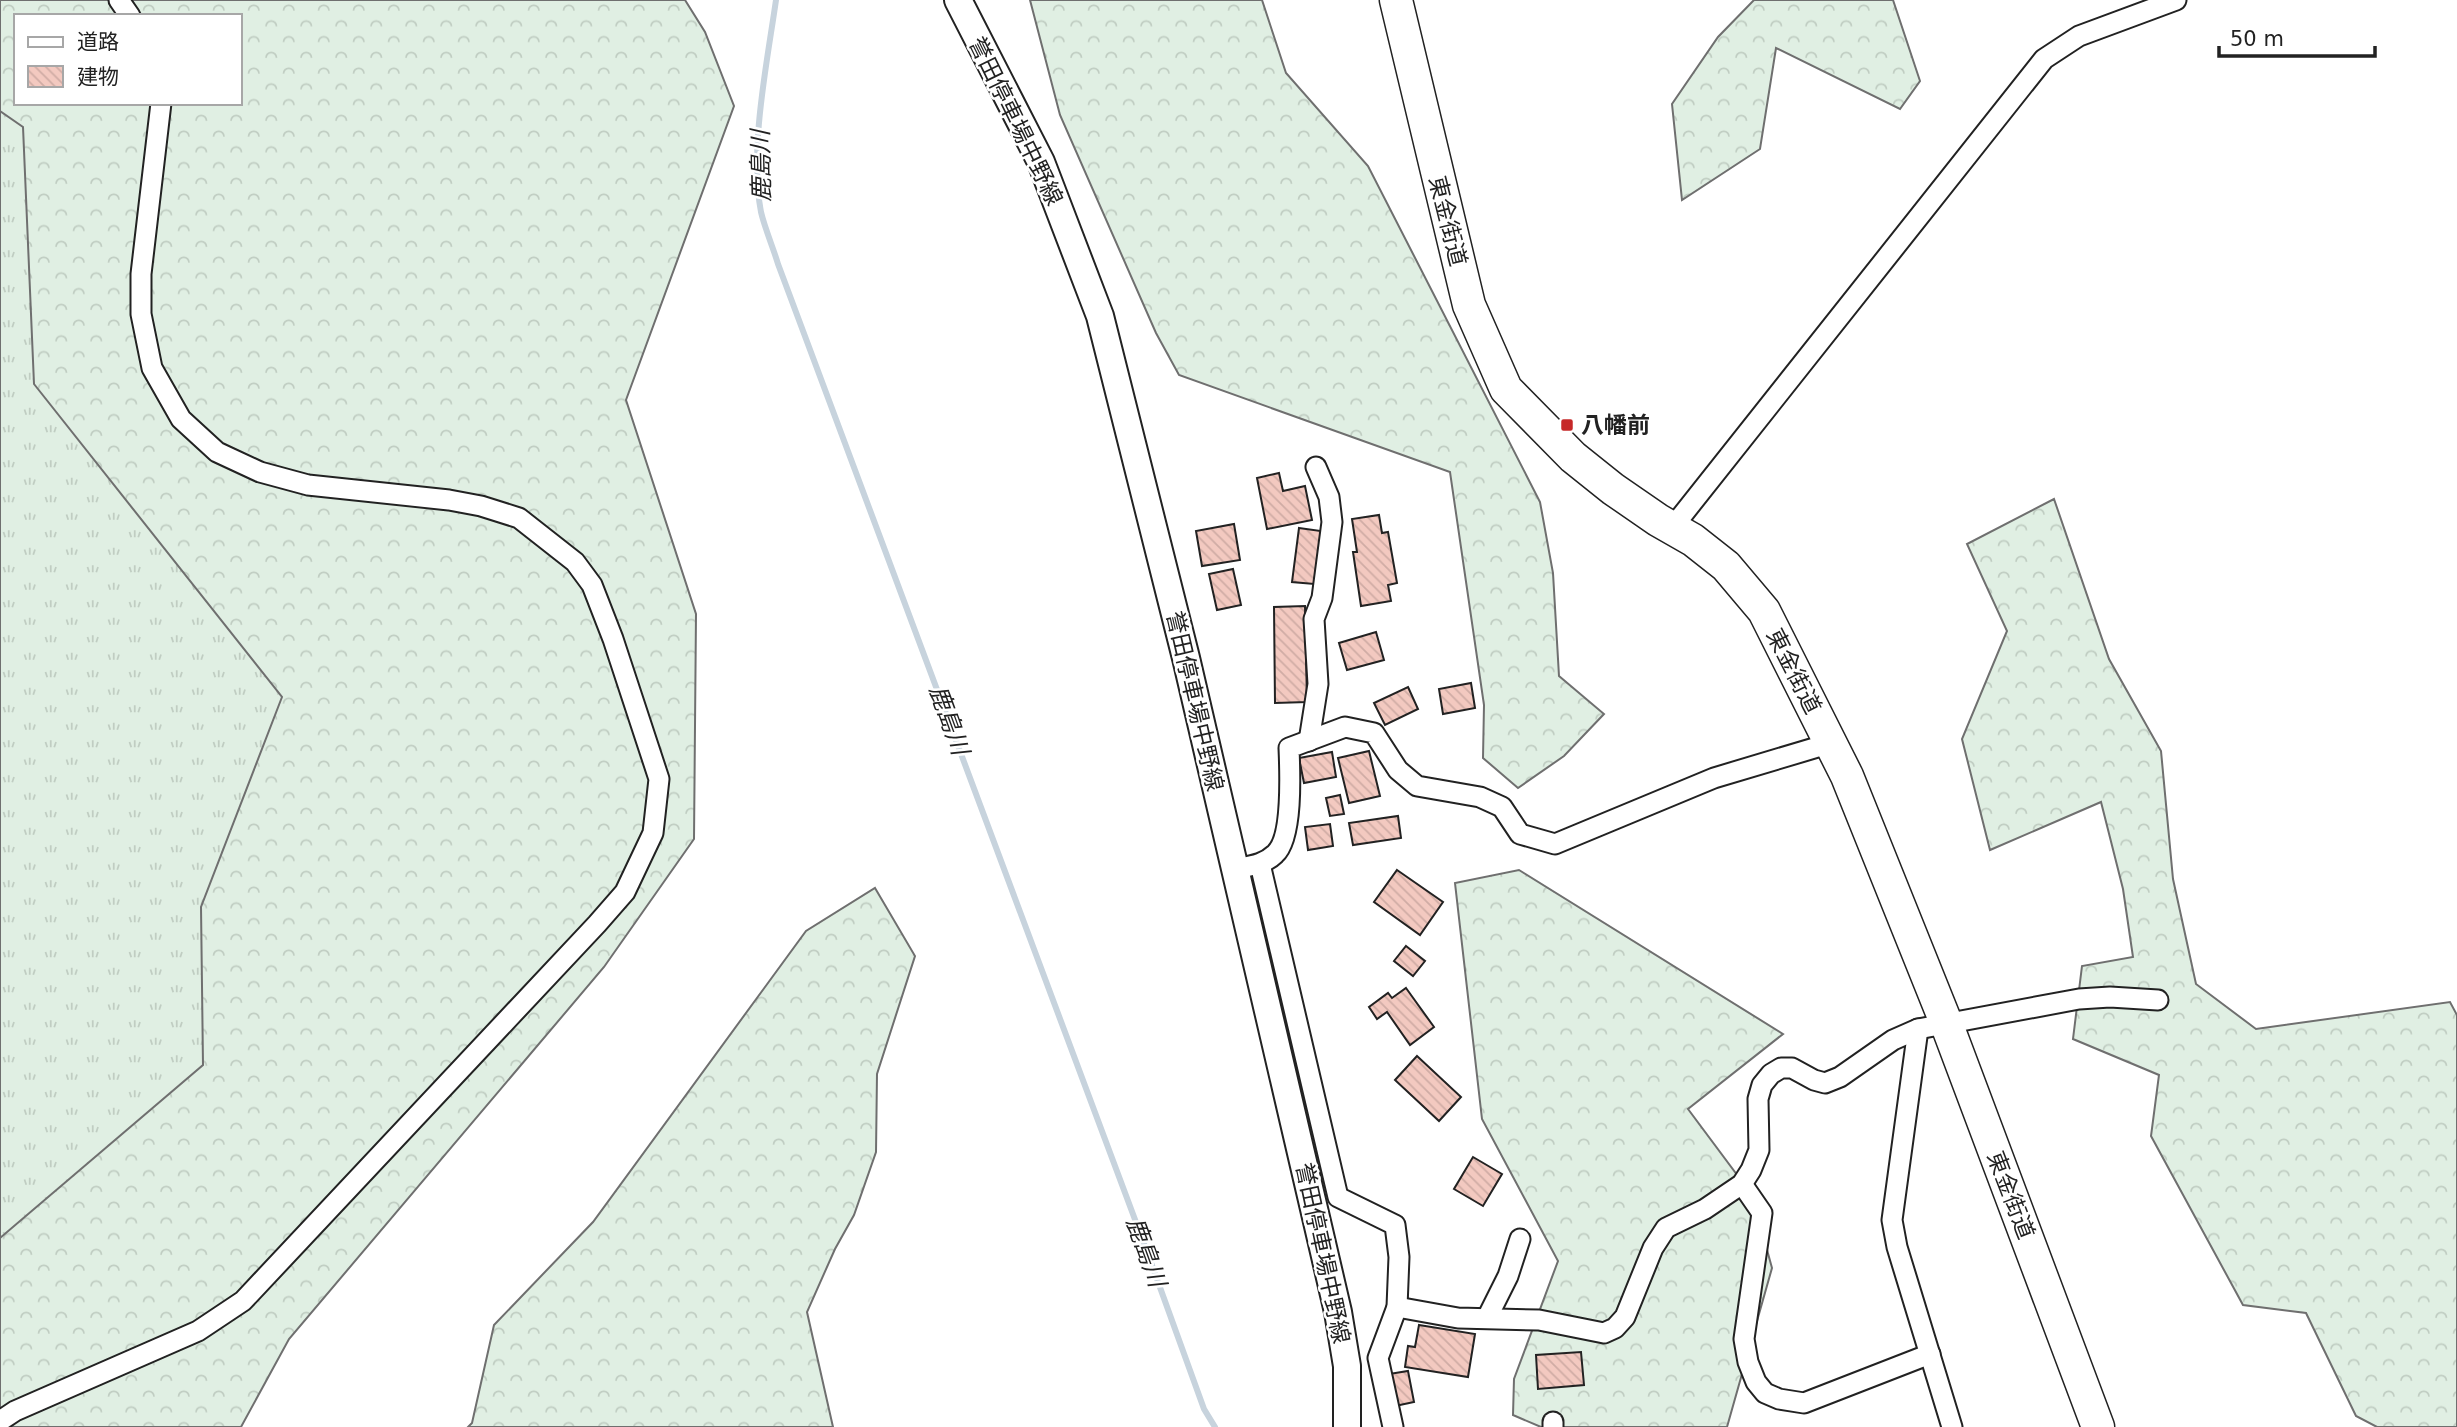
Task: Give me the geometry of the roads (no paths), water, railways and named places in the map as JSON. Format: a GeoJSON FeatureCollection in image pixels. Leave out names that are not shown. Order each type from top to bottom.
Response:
{"type":"FeatureCollection","features":[{"type":"Feature","properties":{"kind":"highway","name":"東金街道"},"geometry":{"type":"LineString","coordinates":[[1396,0],[1469,305],[1506,389],[1573,457],[1613,489],[1693,540],[1726,566],[1764,611],[1847,776],[1933,1027],[2098,1427]]}},
{"type":"Feature","properties":{"kind":"main road","name":"誉田停車場中野線"},"geometry":{"type":"LineString","coordinates":[[958,0],[1041,162],[1100,316],[1186,658],[1247,866],[1338,1312],[1347,1366],[1347,1427]]}},
{"type":"Feature","properties":{"kind":"street"},"geometry":{"type":"LineString","coordinates":[[1672,528],[2044,60],[2079,36],[2176,0]]}},
{"type":"Feature","properties":{"kind":"street"},"geometry":{"type":"LineString","coordinates":[[0,1421],[15,1411],[198,1331],[243,1301],[597,924],[625,892],[653,833],[659,779],[613,639],[592,585],[575,562],[553,542],[519,518],[481,506],[449,500],[307,485],[260,472],[218,452],[181,419],[152,368],[141,314],[141,274],[160,105]]}},
{"type":"Feature","properties":{"kind":"street"},"geometry":{"type":"LineString","coordinates":[[1309,741],[1318,684],[1314,619],[1322,598],[1332,522],[1329,497],[1316,467]]}},
{"type":"Feature","properties":{"kind":"street"},"geometry":{"type":"LineString","coordinates":[[1393,1427],[1378,1358],[1397,1307],[1399,1257],[1395,1225],[1338,1197],[1247,866],[1277,853],[1287,830],[1289,748],[1345,727],[1374,733],[1398,770],[1417,786],[1480,797],[1502,807],[1520,834],[1555,844],[1714,778],[1831,743]]}},
{"type":"Feature","properties":{"kind":"street"},"geometry":{"type":"LineString","coordinates":[[1397,1307],[1458,1318],[1539,1320],[1604,1333],[1615,1328],[1625,1317],[1653,1248],[1666,1228],[1705,1209],[1742,1184],[1759,1150],[1758,1099],[1762,1085],[1771,1074],[1781,1068],[1792,1069],[1825,1083],[1840,1077],[1894,1040],[1933,1027],[2079,999],[2110,997],[2158,1000]]}},
{"type":"Feature","properties":{"kind":"street"},"geometry":{"type":"LineString","coordinates":[[1933,1027],[1892,1220],[1897,1247],[1952,1427]]}},
{"type":"Feature","properties":{"kind":"street"},"geometry":{"type":"LineString","coordinates":[[1742,1184],[1762,1213],[1744,1339],[1748,1362],[1756,1382],[1765,1393],[1779,1399],[1804,1403],[1930,1354]]}},
{"type":"Feature","properties":{"kind":"street"},"geometry":{"type":"LineString","coordinates":[[1487,1318],[1508,1276],[1520,1239]]}},
{"type":"Feature","properties":{"kind":"street"},"geometry":{"type":"LineString","coordinates":[[1347,1366],[1378,1358]]}},
{"type":"Feature","properties":{"kind":"waterway","name":"鹿島川"},"geometry":{"type":"LineString","coordinates":[[776,0],[758,134],[761,212],[778,264],[1204,1409],[1215,1427]]}},
{"type":"Feature","properties":{"kind":"place","name":"八幡前"},"geometry":{"type":"Point","coordinates":[1567,425]}}]}
